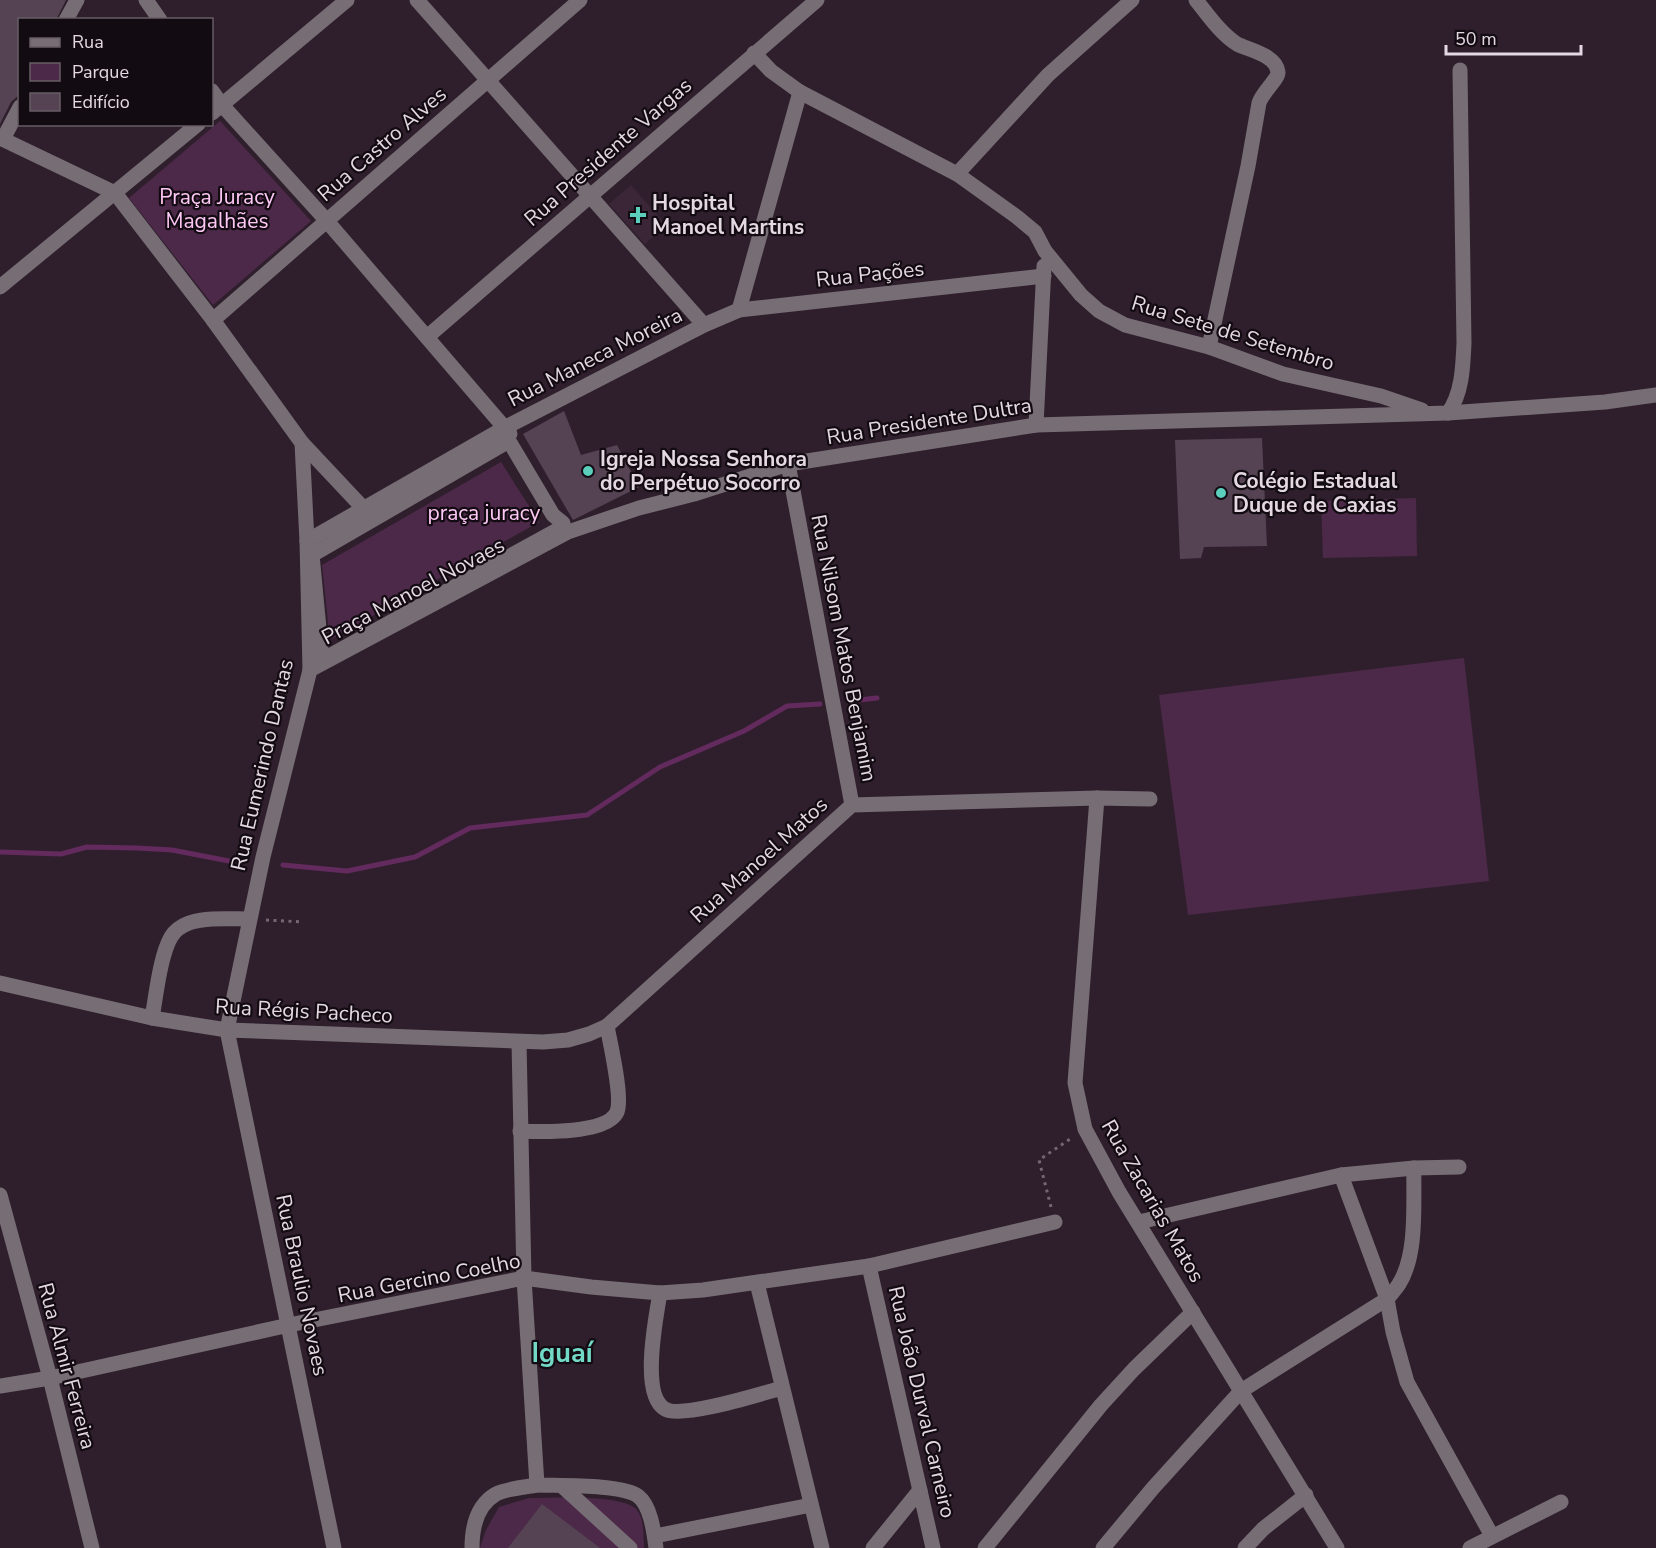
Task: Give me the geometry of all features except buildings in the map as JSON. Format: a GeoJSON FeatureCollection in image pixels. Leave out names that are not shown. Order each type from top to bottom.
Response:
{"type":"FeatureCollection","features":[{"type":"Feature","properties":{"kind":"street"},"geometry":{"type":"LineString","coordinates":[[67,18],[77,0]]}},
{"type":"Feature","properties":{"kind":"street"},"geometry":{"type":"LineString","coordinates":[[146,0],[159,18]]}},
{"type":"Feature","properties":{"kind":"street"},"geometry":{"type":"LineString","coordinates":[[347,0],[217,109],[326,220],[506,427],[566,528]]}},
{"type":"Feature","properties":{"kind":"street"},"geometry":{"type":"LineString","coordinates":[[417,0],[704,325]]}},
{"type":"Feature","properties":{"kind":"street","name":"Rua Castro Alves"},"geometry":{"type":"LineString","coordinates":[[213,320],[580,0]]}},
{"type":"Feature","properties":{"kind":"street","name":"Rua Presidente Vargas"},"geometry":{"type":"LineString","coordinates":[[427,337],[817,0]]}},
{"type":"Feature","properties":{"kind":"street"},"geometry":{"type":"LineString","coordinates":[[957,174],[1048,75],[1132,0]]}},
{"type":"Feature","properties":{"kind":"street"},"geometry":{"type":"LineString","coordinates":[[1196,0],[1231,39],[1268,58],[1278,72],[1277,77],[1261,96],[1259,103],[1248,166],[1209,347]]}},
{"type":"Feature","properties":{"kind":"street","name":"Rua Sete de Setembro"},"geometry":{"type":"LineString","coordinates":[[754,53],[771,71],[800,92],[957,174],[1035,232],[1045,251],[1081,295],[1099,311],[1125,325],[1209,347],[1283,374],[1381,396],[1441,413]]}},
{"type":"Feature","properties":{"kind":"street"},"geometry":{"type":"LineString","coordinates":[[1441,413],[1456,403],[1463,366],[1460,70]]}},
{"type":"Feature","properties":{"kind":"street"},"geometry":{"type":"LineString","coordinates":[[739,310],[800,92]]}},
{"type":"Feature","properties":{"kind":"street"},"geometry":{"type":"LineString","coordinates":[[18,110],[1,138],[115,193],[213,320],[302,443],[364,509]]}},
{"type":"Feature","properties":{"kind":"street"},"geometry":{"type":"LineString","coordinates":[[0,287],[196,126]]}},
{"type":"Feature","properties":{"kind":"street"},"geometry":{"type":"LineString","coordinates":[[1036,425],[1045,251]]}},
{"type":"Feature","properties":{"kind":"street","name":"Rua Pações"},"geometry":{"type":"LineString","coordinates":[[704,325],[739,310],[1044,276]]}},
{"type":"Feature","properties":{"kind":"street","name":"Rua Maneca Moreira"},"geometry":{"type":"LineString","coordinates":[[506,427],[704,325]]}},
{"type":"Feature","properties":{"kind":"street","name":"Rua Presidente Dultra"},"geometry":{"type":"LineString","coordinates":[[566,528],[694,494],[788,464],[1036,425],[1441,413],[1605,402],[1656,395]]}},
{"type":"Feature","properties":{"kind":"street"},"geometry":{"type":"LineString","coordinates":[[307,541],[506,427]]}},
{"type":"Feature","properties":{"kind":"street"},"geometry":{"type":"LineString","coordinates":[[509,441],[552,515],[566,528],[559,528],[322,660],[312,555],[509,441]]}},
{"type":"Feature","properties":{"kind":"street","name":"Rua Eumerindo Dantas"},"geometry":{"type":"LineString","coordinates":[[227,1030],[249,919],[310,670],[302,443]]}},
{"type":"Feature","properties":{"kind":"street","name":"Rua Nilsom Matos Benjamim"},"geometry":{"type":"LineString","coordinates":[[788,464],[852,805]]}},
{"type":"Feature","properties":{"kind":"street","name":"Praça Manoel Novaes"},"geometry":{"type":"LineString","coordinates":[[310,670],[566,528]]}},
{"type":"Feature","properties":{"kind":"street","name":"Rua Manoel Matos"},"geometry":{"type":"LineString","coordinates":[[607,1026],[852,805],[1097,798],[1150,799]]}},
{"type":"Feature","properties":{"kind":"street","name":"Rua Zacarias Matos"},"geometry":{"type":"LineString","coordinates":[[1097,798],[1075,1083],[1084,1129],[1119,1192],[1337,1548]]}},
{"type":"Feature","properties":{"kind":"street"},"geometry":{"type":"LineString","coordinates":[[152,1018],[166,951],[171,936],[178,928],[207,920],[249,919]]}},
{"type":"Feature","properties":{"kind":"street","name":"Rua Régis Pacheco"},"geometry":{"type":"LineString","coordinates":[[0,983],[152,1018],[227,1030],[519,1042],[568,1040],[607,1026]]}},
{"type":"Feature","properties":{"kind":"street"},"geometry":{"type":"LineString","coordinates":[[520,1131],[564,1131],[589,1127],[608,1121],[616,1112],[618,1093],[607,1026]]}},
{"type":"Feature","properties":{"kind":"street","name":"Rua Braulio Novaes"},"geometry":{"type":"LineString","coordinates":[[227,1030],[334,1548]]}},
{"type":"Feature","properties":{"kind":"street"},"geometry":{"type":"LineString","coordinates":[[519,1042],[524,1278],[537,1485]]}},
{"type":"Feature","properties":{"kind":"street"},"geometry":{"type":"LineString","coordinates":[[1139,1222],[1341,1175],[1414,1168],[1459,1167]]}},
{"type":"Feature","properties":{"kind":"street"},"geometry":{"type":"LineString","coordinates":[[1103,1548],[1153,1488],[1241,1391],[1387,1299],[1399,1284],[1408,1265],[1413,1233],[1414,1168]]}},
{"type":"Feature","properties":{"kind":"street"},"geometry":{"type":"LineString","coordinates":[[1341,1175],[1387,1299],[1395,1341],[1407,1382],[1492,1536]]}},
{"type":"Feature","properties":{"kind":"street","name":"Rua Almir Ferreira"},"geometry":{"type":"LineString","coordinates":[[0,1195],[50,1378],[92,1548]]}},
{"type":"Feature","properties":{"kind":"street","name":"Rua Gercino Coelho"},"geometry":{"type":"LineString","coordinates":[[0,1386],[50,1378],[289,1325],[524,1278],[660,1293],[756,1283],[869,1266],[1055,1222]]}},
{"type":"Feature","properties":{"kind":"street","name":"Rua João Durval Carneiro"},"geometry":{"type":"LineString","coordinates":[[869,1266],[933,1548]]}},
{"type":"Feature","properties":{"kind":"street"},"geometry":{"type":"LineString","coordinates":[[756,1283],[822,1548]]}},
{"type":"Feature","properties":{"kind":"street"},"geometry":{"type":"LineString","coordinates":[[660,1293],[652,1378],[658,1403],[666,1410],[696,1411],[782,1388]]}},
{"type":"Feature","properties":{"kind":"street"},"geometry":{"type":"LineString","coordinates":[[985,1548],[1101,1405],[1193,1311]]}},
{"type":"Feature","properties":{"kind":"street"},"geometry":{"type":"LineString","coordinates":[[472,1548],[472,1531],[481,1509],[496,1494],[537,1485],[619,1490],[638,1496],[647,1509],[655,1542],[812,1505]]}},
{"type":"Feature","properties":{"kind":"street"},"geometry":{"type":"LineString","coordinates":[[562,1486],[630,1548]]}},
{"type":"Feature","properties":{"kind":"street"},"geometry":{"type":"LineString","coordinates":[[873,1548],[920,1490]]}},
{"type":"Feature","properties":{"kind":"street"},"geometry":{"type":"LineString","coordinates":[[1245,1548],[1263,1529],[1306,1495]]}},
{"type":"Feature","properties":{"kind":"street"},"geometry":{"type":"LineString","coordinates":[[1470,1548],[1561,1502]]}},
{"type":"Feature","properties":{"kind":"path"},"geometry":{"type":"LineString","coordinates":[[249,919],[303,922]]}},
{"type":"Feature","properties":{"kind":"path"},"geometry":{"type":"LineString","coordinates":[[1055,1222],[1039,1160],[1084,1129]]}},
{"type":"Feature","properties":{"kind":"shaded area","name":"Hospital Manoel Martins"},"geometry":{"type":"Polygon","coordinates":[[[631,185],[666,225],[645,244],[609,204],[631,185]]]}},
{"type":"Feature","properties":{"kind":"green space","name":"Praça Juracy Magalhães"},"geometry":{"type":"Polygon","coordinates":[[[220,121],[311,221],[213,305],[129,198],[220,121]]]}},
{"type":"Feature","properties":{"kind":"green space","name":"praça juracy"},"geometry":{"type":"Polygon","coordinates":[[[501,462],[539,522],[330,640],[322,565],[501,462]]]}},
{"type":"Feature","properties":{"kind":"green space"},"geometry":{"type":"Polygon","coordinates":[[[1416,498],[1417,556],[1323,558],[1321,501],[1416,498]]]}},
{"type":"Feature","properties":{"kind":"green space"},"geometry":{"type":"Polygon","coordinates":[[[1464,658],[1489,881],[1188,915],[1159,695],[1464,658]]]}},
{"type":"Feature","properties":{"kind":"green space"},"geometry":{"type":"Polygon","coordinates":[[[529,1498],[584,1498],[626,1504],[635,1508],[640,1516],[644,1548],[480,1548],[486,1530],[499,1507],[529,1498]]]}},
{"type":"Feature","properties":{"kind":"waterway"},"geometry":{"type":"LineString","coordinates":[[850,701],[877,698]]}},
{"type":"Feature","properties":{"kind":"waterway"},"geometry":{"type":"LineString","coordinates":[[283,865],[347,871],[415,857],[470,828],[587,815],[660,767],[744,731],[787,706],[820,704]]}},
{"type":"Feature","properties":{"kind":"waterway"},"geometry":{"type":"LineString","coordinates":[[0,852],[61,854],[87,847],[137,848],[172,850],[229,861]]}},
{"type":"Feature","properties":{"kind":"place","name":"Hospital Manoel Martins"},"geometry":{"type":"Point","coordinates":[638,215]}},
{"type":"Feature","properties":{"kind":"place","name":"Igreja Nossa Senhora do Perpétuo Socorro"},"geometry":{"type":"Point","coordinates":[588,471]}},
{"type":"Feature","properties":{"kind":"place","name":"Colégio Estadual Duque de Caxias"},"geometry":{"type":"Point","coordinates":[1221,493]}},
{"type":"Feature","properties":{"kind":"district","name":"Iguaí"},"geometry":{"type":"Point","coordinates":[562,1353]}}]}
